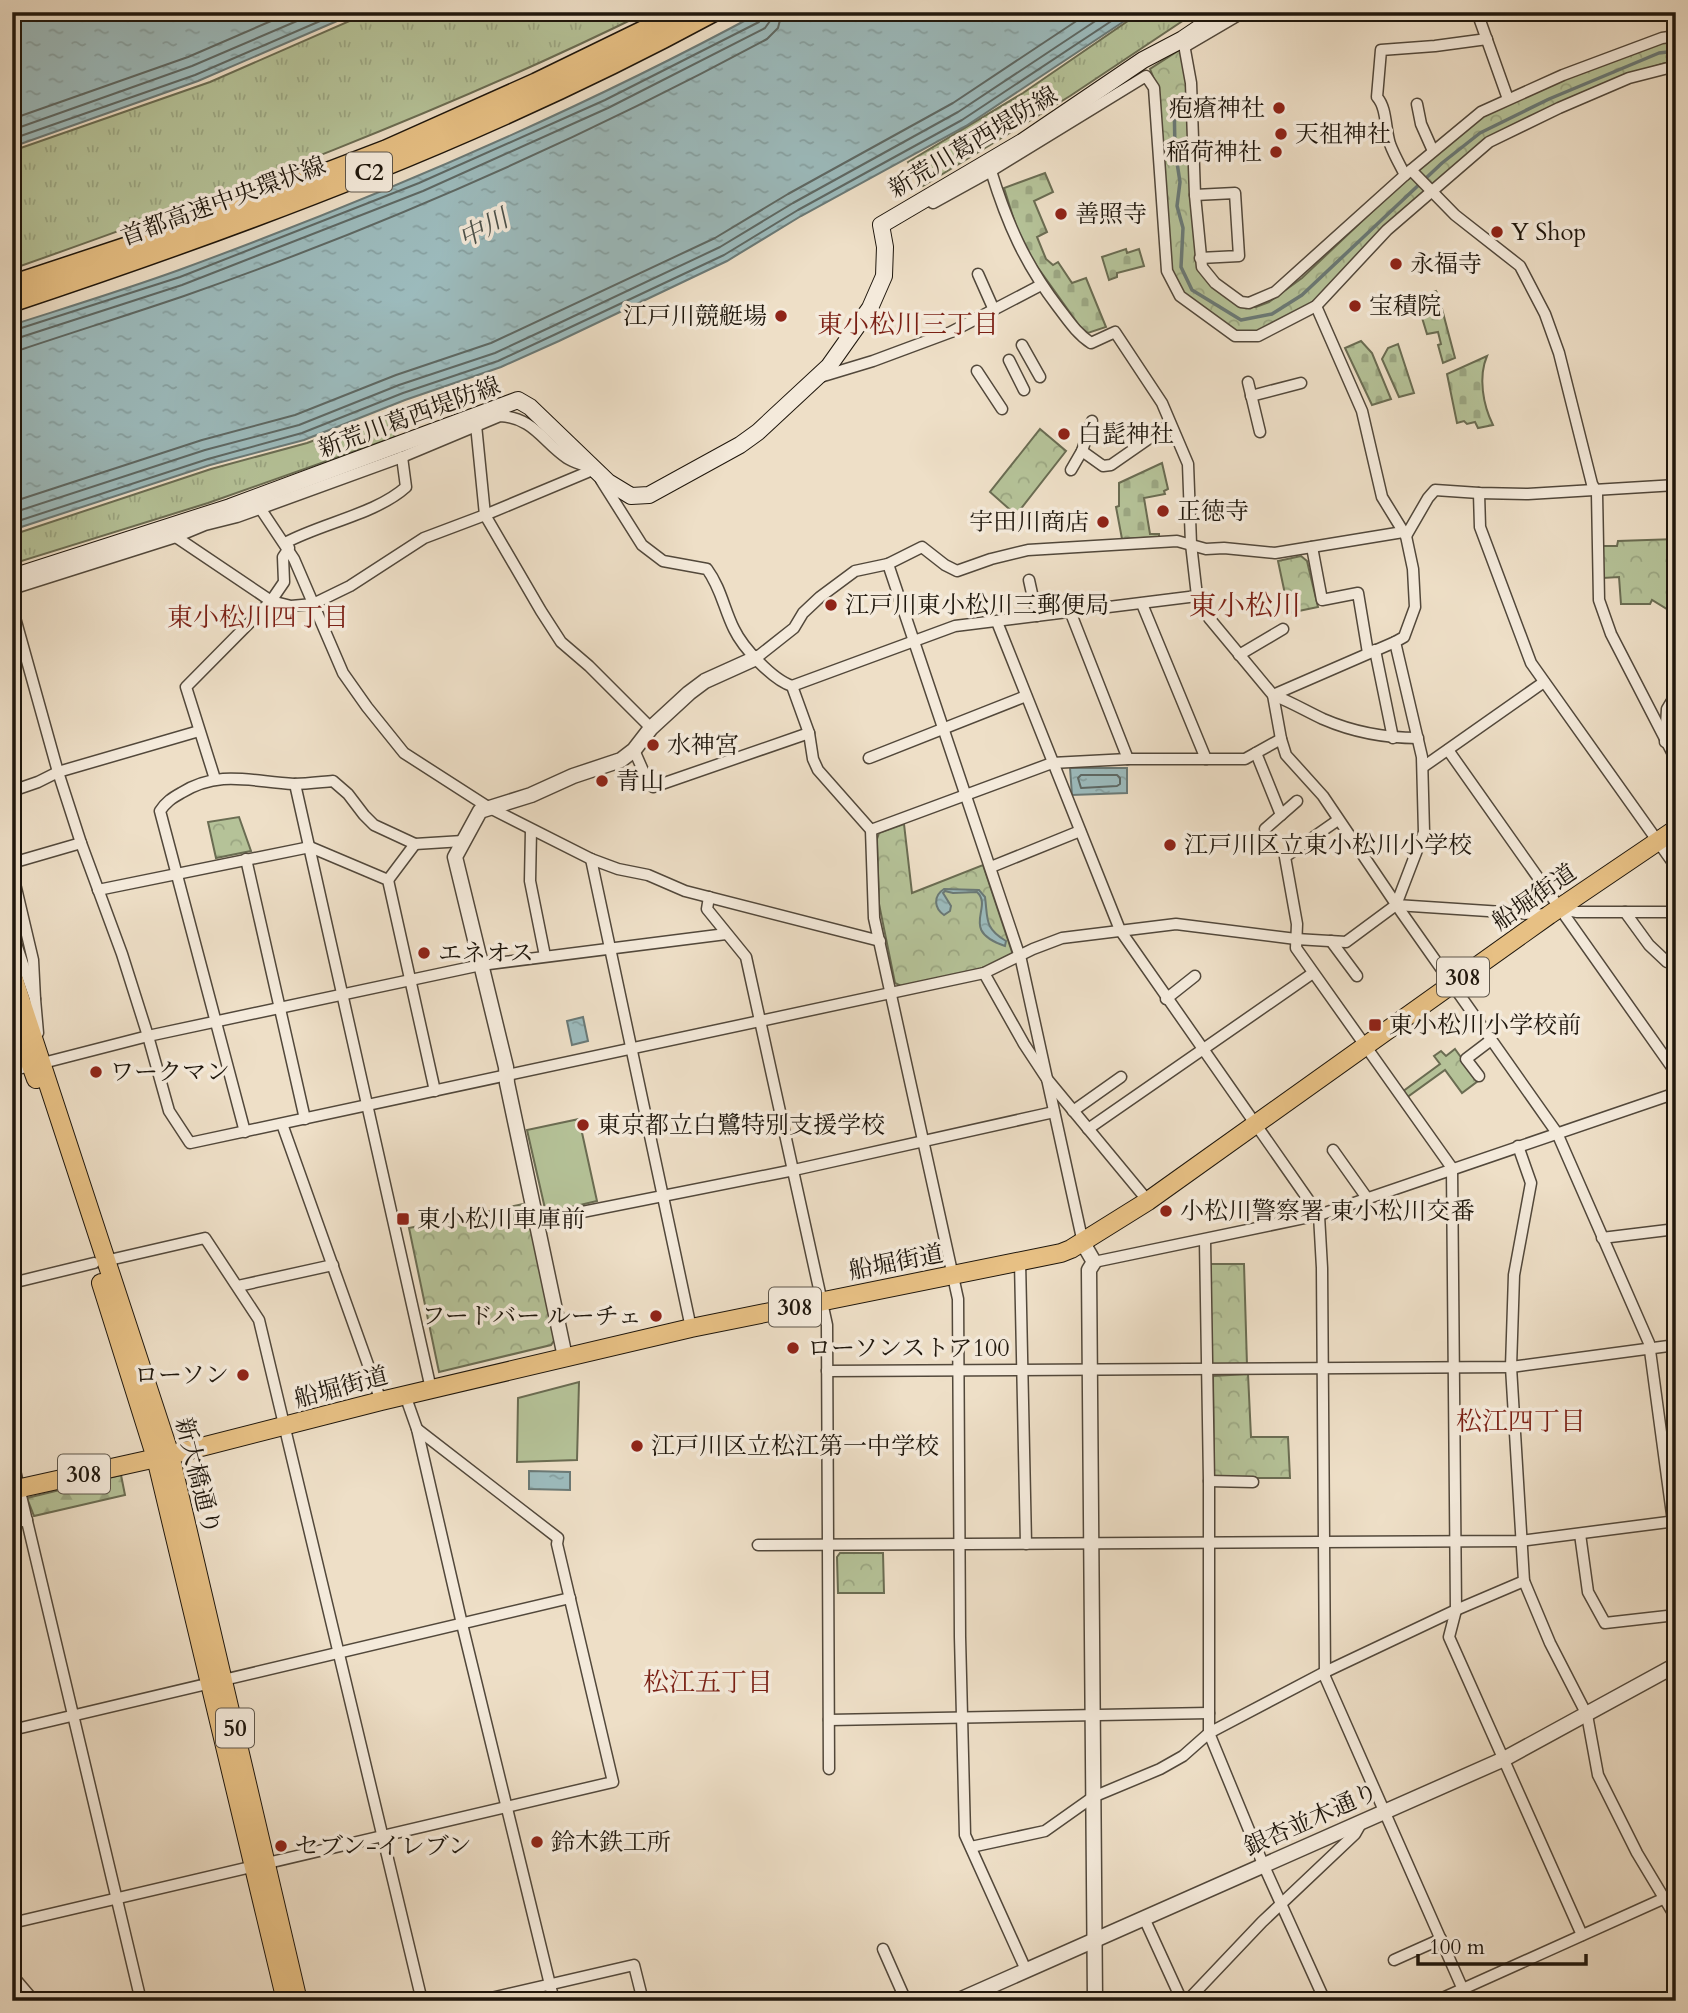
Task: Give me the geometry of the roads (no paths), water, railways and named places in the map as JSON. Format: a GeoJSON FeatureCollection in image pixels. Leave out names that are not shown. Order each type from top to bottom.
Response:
{"type":"FeatureCollection","features":[{"type":"Feature","properties":{"kind":"highway","name":"首都高速中央環状線"},"geometry":{"type":"LineString","coordinates":[[12,285],[166,234],[386,150],[548,77],[682,12]]}},
{"type":"Feature","properties":{"kind":"highway","name":"首都高速中央環状線"},"geometry":{"type":"LineString","coordinates":[[12,302],[210,234],[391,163],[549,93],[713,12]]}},
{"type":"Feature","properties":{"kind":"main road","name":"新荒川葛西堤防線"},"geometry":{"type":"LineString","coordinates":[[12,576],[204,521],[517,400],[530,407],[608,482],[631,496],[649,495],[740,445],[758,432],[839,354],[880,289],[885,263],[881,225],[1042,134],[1143,60],[1184,42],[1223,12]]}},
{"type":"Feature","properties":{"kind":"main road","name":"船堀街道"},"geometry":{"type":"LineString","coordinates":[[16,1489],[163,1457],[405,1395],[691,1328],[1060,1253],[1083,1243],[1148,1201],[1554,911],[1676,829]]}},
{"type":"Feature","properties":{"kind":"main road","name":"新大橋通り"},"geometry":{"type":"LineString","coordinates":[[13,977],[35,1060],[163,1457],[260,1866],[286,2001]]}},
{"type":"Feature","properties":{"kind":"main road","name":"新大橋通り"},"geometry":{"type":"LineString","coordinates":[[12,1013],[35,1060]]}},
{"type":"Feature","properties":{"kind":"main road","name":"新大橋通り"},"geometry":{"type":"LineString","coordinates":[[260,1866],[298,2001]]}},
{"type":"Feature","properties":{"kind":"street"},"geometry":{"type":"LineString","coordinates":[[1244,12],[1184,42],[1191,83],[1195,195],[1202,267],[1215,283],[1241,302],[1249,303],[1275,292],[1411,174],[1433,151],[1481,112],[1611,57],[1662,38],[1676,36]]}},
{"type":"Feature","properties":{"kind":"street"},"geometry":{"type":"LineString","coordinates":[[1477,12],[1508,99]]}},
{"type":"Feature","properties":{"kind":"street"},"geometry":{"type":"LineString","coordinates":[[1487,39],[1381,50],[1377,97],[1382,103],[1390,143],[1411,174],[1455,215],[1520,266],[1536,296],[1559,353],[1595,489],[1599,538],[1599,600],[1611,634],[1676,760]]}},
{"type":"Feature","properties":{"kind":"street"},"geometry":{"type":"LineString","coordinates":[[881,232],[991,171],[1042,134],[1146,76],[1154,88],[1167,271],[1181,296],[1236,336],[1258,336],[1316,306],[1428,190],[1489,142],[1629,78],[1676,66]]}},
{"type":"Feature","properties":{"kind":"street"},"geometry":{"type":"LineString","coordinates":[[1417,104],[1433,151]]}},
{"type":"Feature","properties":{"kind":"street"},"geometry":{"type":"LineString","coordinates":[[991,171],[1011,232],[1041,285],[1080,336],[1091,343],[1115,332],[1162,403],[1188,464],[1191,544],[1197,596],[1209,618],[1273,695],[1323,719],[1349,728],[1393,738],[1418,738]]}},
{"type":"Feature","properties":{"kind":"street"},"geometry":{"type":"LineString","coordinates":[[1195,195],[1236,193],[1239,256],[1200,258]]}},
{"type":"Feature","properties":{"kind":"street"},"geometry":{"type":"LineString","coordinates":[[978,274],[994,310]]}},
{"type":"Feature","properties":{"kind":"street"},"geometry":{"type":"LineString","coordinates":[[817,378],[873,361],[951,332],[1041,285]]}},
{"type":"Feature","properties":{"kind":"street"},"geometry":{"type":"LineString","coordinates":[[1273,695],[1404,637],[1415,607],[1413,569],[1405,534],[1382,497],[1362,411],[1316,306]]}},
{"type":"Feature","properties":{"kind":"street"},"geometry":{"type":"LineString","coordinates":[[1022,345],[1040,377]]}},
{"type":"Feature","properties":{"kind":"street"},"geometry":{"type":"LineString","coordinates":[[1009,360],[1024,390]]}},
{"type":"Feature","properties":{"kind":"street"},"geometry":{"type":"LineString","coordinates":[[977,370],[1002,409]]}},
{"type":"Feature","properties":{"kind":"street"},"geometry":{"type":"LineString","coordinates":[[1248,382],[1260,432]]}},
{"type":"Feature","properties":{"kind":"street"},"geometry":{"type":"LineString","coordinates":[[1251,396],[1301,383]]}},
{"type":"Feature","properties":{"kind":"street"},"geometry":{"type":"LineString","coordinates":[[12,589],[176,537],[204,521],[260,508],[402,457],[500,416],[516,417],[537,430],[569,459],[595,469],[642,545],[663,561],[707,569],[717,583],[734,631],[779,682],[792,686],[955,626],[1197,596]]}},
{"type":"Feature","properties":{"kind":"street"},"geometry":{"type":"LineString","coordinates":[[1071,470],[1082,451],[1092,421]]}},
{"type":"Feature","properties":{"kind":"street"},"geometry":{"type":"LineString","coordinates":[[1082,451],[1103,466],[1111,465],[1170,424]]}},
{"type":"Feature","properties":{"kind":"street"},"geometry":{"type":"LineString","coordinates":[[476,425],[485,515],[561,642],[589,666],[651,729]]}},
{"type":"Feature","properties":{"kind":"street"},"geometry":{"type":"LineString","coordinates":[[215,779],[186,687],[271,601],[284,582],[283,557],[287,546],[301,534],[393,498],[406,487],[402,457]]}},
{"type":"Feature","properties":{"kind":"street"},"geometry":{"type":"LineString","coordinates":[[176,537],[271,601],[291,606],[313,604],[350,586],[424,538],[595,469]]}},
{"type":"Feature","properties":{"kind":"street"},"geometry":{"type":"LineString","coordinates":[[565,1357],[507,1075],[455,857],[480,811],[531,795],[573,776],[621,760],[689,693],[705,681],[756,658],[794,628],[803,613],[820,597],[855,570],[888,564],[922,547],[957,571],[1028,550],[1167,541],[1206,549],[1224,548],[1275,554],[1405,534],[1436,490],[1479,494],[1562,493],[1676,485]]}},
{"type":"Feature","properties":{"kind":"street"},"geometry":{"type":"LineString","coordinates":[[1479,494],[1480,527],[1531,663],[1676,867]]}},
{"type":"Feature","properties":{"kind":"street"},"geometry":{"type":"LineString","coordinates":[[260,508],[287,546],[343,673],[404,753],[488,807],[591,859],[709,897],[880,941]]}},
{"type":"Feature","properties":{"kind":"street"},"geometry":{"type":"LineString","coordinates":[[1312,547],[1322,600],[1358,593],[1393,738]]}},
{"type":"Feature","properties":{"kind":"street"},"geometry":{"type":"LineString","coordinates":[[888,564],[1020,956],[1083,1243],[1094,1262]]}},
{"type":"Feature","properties":{"kind":"street"},"geometry":{"type":"LineString","coordinates":[[1029,580],[1037,616]]}},
{"type":"Feature","properties":{"kind":"street"},"geometry":{"type":"LineString","coordinates":[[1676,592],[1673,602],[1676,613]]}},
{"type":"Feature","properties":{"kind":"street"},"geometry":{"type":"LineString","coordinates":[[1142,604],[1206,759]]}},
{"type":"Feature","properties":{"kind":"street"},"geometry":{"type":"LineString","coordinates":[[12,607],[58,772],[148,1036],[169,1111],[190,1143],[984,973],[1062,938],[1175,925],[1346,942],[1396,905],[1424,832],[1423,768],[1395,642]]}},
{"type":"Feature","properties":{"kind":"street"},"geometry":{"type":"LineString","coordinates":[[1070,611],[1128,759]]}},
{"type":"Feature","properties":{"kind":"street"},"geometry":{"type":"LineString","coordinates":[[997,622],[1120,930],[1318,1214],[1322,1268],[1325,1672],[1441,1939],[1459,1990],[1468,2001]]}},
{"type":"Feature","properties":{"kind":"street"},"geometry":{"type":"LineString","coordinates":[[1239,655],[1283,629]]}},
{"type":"Feature","properties":{"kind":"street"},"geometry":{"type":"LineString","coordinates":[[1423,768],[1544,682]]}},
{"type":"Feature","properties":{"kind":"street"},"geometry":{"type":"LineString","coordinates":[[792,686],[809,733],[813,759],[818,770],[871,830],[874,918],[958,1299],[961,1718],[965,1835],[1026,1970]]}},
{"type":"Feature","properties":{"kind":"street"},"geometry":{"type":"LineString","coordinates":[[1665,743],[1667,709],[1676,694]]}},
{"type":"Feature","properties":{"kind":"street"},"geometry":{"type":"LineString","coordinates":[[1273,695],[1286,755],[1323,796],[1396,905],[1557,1133],[1650,1348],[1676,1544]]}},
{"type":"Feature","properties":{"kind":"street"},"geometry":{"type":"LineString","coordinates":[[869,758],[1026,696]]}},
{"type":"Feature","properties":{"kind":"street"},"geometry":{"type":"LineString","coordinates":[[12,791],[58,772],[200,731]]}},
{"type":"Feature","properties":{"kind":"street"},"geometry":{"type":"LineString","coordinates":[[634,750],[648,782],[653,787],[809,733]]}},
{"type":"Feature","properties":{"kind":"street"},"geometry":{"type":"LineString","coordinates":[[871,830],[1052,762],[1245,759],[1281,739]]}},
{"type":"Feature","properties":{"kind":"street"},"geometry":{"type":"LineString","coordinates":[[1448,750],[1554,911],[1676,1073]]}},
{"type":"Feature","properties":{"kind":"street"},"geometry":{"type":"LineString","coordinates":[[1256,752],[1281,815]]}},
{"type":"Feature","properties":{"kind":"street"},"geometry":{"type":"LineString","coordinates":[[245,1132],[160,811],[166,802],[215,779],[247,778],[295,784],[333,780],[374,825],[415,844],[463,841]]}},
{"type":"Feature","properties":{"kind":"street"},"geometry":{"type":"LineString","coordinates":[[295,784],[431,1389]]}},
{"type":"Feature","properties":{"kind":"street"},"geometry":{"type":"LineString","coordinates":[[1265,830],[1297,801]]}},
{"type":"Feature","properties":{"kind":"street"},"geometry":{"type":"LineString","coordinates":[[1338,820],[1285,857],[1297,924],[1296,948],[1452,1168],[1456,1610],[1449,1637],[1582,1935]]}},
{"type":"Feature","properties":{"kind":"street"},"geometry":{"type":"LineString","coordinates":[[531,830],[530,881],[545,956]]}},
{"type":"Feature","properties":{"kind":"street"},"geometry":{"type":"LineString","coordinates":[[991,867],[1080,831]]}},
{"type":"Feature","properties":{"kind":"street"},"geometry":{"type":"LineString","coordinates":[[12,863],[81,843]]}},
{"type":"Feature","properties":{"kind":"street"},"geometry":{"type":"LineString","coordinates":[[415,844],[388,880],[435,1091]]}},
{"type":"Feature","properties":{"kind":"street"},"geometry":{"type":"LineString","coordinates":[[98,890],[310,847],[388,880]]}},
{"type":"Feature","properties":{"kind":"street"},"geometry":{"type":"LineString","coordinates":[[246,859],[305,1119]]}},
{"type":"Feature","properties":{"kind":"street"},"geometry":{"type":"LineString","coordinates":[[591,859],[691,1328]]}},
{"type":"Feature","properties":{"kind":"street"},"geometry":{"type":"LineString","coordinates":[[12,871],[33,960],[35,1060]]}},
{"type":"Feature","properties":{"kind":"street"},"geometry":{"type":"LineString","coordinates":[[709,897],[707,909],[746,957],[827,1325],[829,1769]]}},
{"type":"Feature","properties":{"kind":"street"},"geometry":{"type":"LineString","coordinates":[[1396,905],[1577,912],[1676,912]]}},
{"type":"Feature","properties":{"kind":"street"},"geometry":{"type":"LineString","coordinates":[[1625,912],[1649,945],[1667,962]]}},
{"type":"Feature","properties":{"kind":"street"},"geometry":{"type":"LineString","coordinates":[[12,932],[35,999]]}},
{"type":"Feature","properties":{"kind":"street"},"geometry":{"type":"LineString","coordinates":[[12,1070],[35,1060],[481,965],[726,934]]}},
{"type":"Feature","properties":{"kind":"street"},"geometry":{"type":"LineString","coordinates":[[1331,941],[1357,976]]}},
{"type":"Feature","properties":{"kind":"street"},"geometry":{"type":"LineString","coordinates":[[984,973],[1047,1079],[1148,1201]]}},
{"type":"Feature","properties":{"kind":"street"},"geometry":{"type":"LineString","coordinates":[[1088,1129],[1314,973]]}},
{"type":"Feature","properties":{"kind":"street"},"geometry":{"type":"LineString","coordinates":[[1166,999],[1195,976]]}},
{"type":"Feature","properties":{"kind":"street"},"geometry":{"type":"LineString","coordinates":[[12,1030],[35,1060]]}},
{"type":"Feature","properties":{"kind":"street"},"geometry":{"type":"LineString","coordinates":[[1479,1076],[1466,1059],[1491,1040]]}},
{"type":"Feature","properties":{"kind":"street"},"geometry":{"type":"LineString","coordinates":[[1073,1111],[1121,1077]]}},
{"type":"Feature","properties":{"kind":"street"},"geometry":{"type":"LineString","coordinates":[[1095,2001],[1088,1270],[1094,1262],[1318,1214],[1676,1093]]}},
{"type":"Feature","properties":{"kind":"street"},"geometry":{"type":"LineString","coordinates":[[537,1222],[794,1170],[1054,1112]]}},
{"type":"Feature","properties":{"kind":"street"},"geometry":{"type":"LineString","coordinates":[[282,1124],[381,1401]]}},
{"type":"Feature","properties":{"kind":"street"},"geometry":{"type":"LineString","coordinates":[[1518,1146],[1531,1183],[1514,1275],[1511,1367],[1524,1581],[1550,1643],[1587,1715],[1598,1775],[1637,1853],[1676,1918]]}},
{"type":"Feature","properties":{"kind":"street"},"geometry":{"type":"LineString","coordinates":[[1333,1150],[1367,1198]]}},
{"type":"Feature","properties":{"kind":"street"},"geometry":{"type":"LineString","coordinates":[[1602,1238],[1676,1229]]}},
{"type":"Feature","properties":{"kind":"street"},"geometry":{"type":"LineString","coordinates":[[12,1283],[205,1238],[259,1320],[422,2001]]}},
{"type":"Feature","properties":{"kind":"street"},"geometry":{"type":"LineString","coordinates":[[1205,1240],[1209,1733],[1263,1864],[1325,2001]]}},
{"type":"Feature","properties":{"kind":"street"},"geometry":{"type":"LineString","coordinates":[[1020,1261],[1026,1544]]}},
{"type":"Feature","properties":{"kind":"street"},"geometry":{"type":"LineString","coordinates":[[238,1286],[333,1265]]}},
{"type":"Feature","properties":{"kind":"street"},"geometry":{"type":"LineString","coordinates":[[827,1371],[1511,1367],[1676,1345]]}},
{"type":"Feature","properties":{"kind":"street"},"geometry":{"type":"LineString","coordinates":[[405,1395],[417,1429],[554,2001]]}},
{"type":"Feature","properties":{"kind":"street"},"geometry":{"type":"LineString","coordinates":[[12,1923],[613,1782],[557,1544],[558,1538],[417,1429]]}},
{"type":"Feature","properties":{"kind":"street"},"geometry":{"type":"LineString","coordinates":[[12,1458],[16,1489],[27,1520],[141,2001]]}},
{"type":"Feature","properties":{"kind":"street"},"geometry":{"type":"LineString","coordinates":[[1209,1481],[1253,1482]]}},
{"type":"Feature","properties":{"kind":"street"},"geometry":{"type":"LineString","coordinates":[[12,1523],[27,1520]]}},
{"type":"Feature","properties":{"kind":"street"},"geometry":{"type":"LineString","coordinates":[[758,1545],[1455,1539],[1520,1541],[1674,1521]]}},
{"type":"Feature","properties":{"kind":"street"},"geometry":{"type":"LineString","coordinates":[[1580,1534],[1588,1592],[1605,1623],[1676,1615]]}},
{"type":"Feature","properties":{"kind":"street"},"geometry":{"type":"LineString","coordinates":[[971,1847],[1045,1831],[1093,1797],[1160,1769],[1183,1755],[1209,1733],[1325,1672],[1524,1581]]}},
{"type":"Feature","properties":{"kind":"street"},"geometry":{"type":"LineString","coordinates":[[12,1730],[570,1598]]}},
{"type":"Feature","properties":{"kind":"street","name":"銀杏並木通り"},"geometry":{"type":"LineString","coordinates":[[957,2001],[1504,1759],[1676,1665]]}},
{"type":"Feature","properties":{"kind":"street"},"geometry":{"type":"LineString","coordinates":[[829,1720],[1209,1713]]}},
{"type":"Feature","properties":{"kind":"street"},"geometry":{"type":"LineString","coordinates":[[1144,1918],[1184,2001],[1355,1834],[1363,1820]]}},
{"type":"Feature","properties":{"kind":"street"},"geometry":{"type":"LineString","coordinates":[[1436,2001],[1676,1893]]}},
{"type":"Feature","properties":{"kind":"street"},"geometry":{"type":"LineString","coordinates":[[1394,1960],[1441,1939]]}},
{"type":"Feature","properties":{"kind":"street"},"geometry":{"type":"LineString","coordinates":[[883,1949],[906,2001]]}},
{"type":"Feature","properties":{"kind":"street"},"geometry":{"type":"LineString","coordinates":[[478,2001],[634,1965],[643,2001]]}},
{"type":"Feature","properties":{"kind":"street"},"geometry":{"type":"LineString","coordinates":[[12,1975],[34,2001]]}},
{"type":"Feature","properties":{"kind":"water"},"geometry":{"type":"Polygon","coordinates":[[[12,12],[358,12],[198,81],[12,147],[12,12]]]}},
{"type":"Feature","properties":{"kind":"water","name":"中川"},"geometry":{"type":"Polygon","coordinates":[[[761,12],[1138,12],[966,126],[801,216],[727,261],[559,341],[501,367],[405,400],[304,440],[210,465],[12,530],[12,325],[179,270],[401,183],[619,85],[761,12]]]}},
{"type":"Feature","properties":{"kind":"water"},"geometry":{"type":"Polygon","coordinates":[[[1070,768],[1127,768],[1127,793],[1072,795],[1070,768]]]}},
{"type":"Feature","properties":{"kind":"water"},"geometry":{"type":"Polygon","coordinates":[[[944,889],[979,890],[985,897],[990,927],[1006,941],[1005,946],[983,933],[980,926],[981,898],[977,892],[945,891],[943,893],[951,906],[950,911],[944,915],[936,902],[944,889]]]}},
{"type":"Feature","properties":{"kind":"water"},"geometry":{"type":"Polygon","coordinates":[[[583,1017],[588,1041],[572,1045],[567,1021],[583,1017]]]}},
{"type":"Feature","properties":{"kind":"water"},"geometry":{"type":"Polygon","coordinates":[[[529,1471],[570,1472],[570,1490],[529,1489],[529,1471]]]}},
{"type":"Feature","properties":{"kind":"waterway"},"geometry":{"type":"LineString","coordinates":[[1174,97],[1175,150],[1180,182],[1177,206],[1183,228],[1181,267],[1192,290],[1241,320],[1272,314],[1302,295],[1442,163],[1480,133],[1549,99],[1659,53],[1676,51]]}},
{"type":"Feature","properties":{"kind":"railway"},"geometry":{"type":"LineString","coordinates":[[12,1990],[15,1993]]}},
{"type":"Feature","properties":{"kind":"place","name":"疱瘡神社"},"geometry":{"type":"Point","coordinates":[1279,108]}},
{"type":"Feature","properties":{"kind":"place","name":"天祖神社"},"geometry":{"type":"Point","coordinates":[1281,134]}},
{"type":"Feature","properties":{"kind":"place","name":"稲荷神社"},"geometry":{"type":"Point","coordinates":[1276,152]}},
{"type":"Feature","properties":{"kind":"place","name":"善照寺"},"geometry":{"type":"Point","coordinates":[1061,214]}},
{"type":"Feature","properties":{"kind":"place","name":"Y Shop"},"geometry":{"type":"Point","coordinates":[1497,232]}},
{"type":"Feature","properties":{"kind":"place","name":"永福寺"},"geometry":{"type":"Point","coordinates":[1396,264]}},
{"type":"Feature","properties":{"kind":"place","name":"宝積院"},"geometry":{"type":"Point","coordinates":[1355,306]}},
{"type":"Feature","properties":{"kind":"place","name":"江戸川競艇場"},"geometry":{"type":"Point","coordinates":[781,316]}},
{"type":"Feature","properties":{"kind":"place","name":"白髭神社"},"geometry":{"type":"Point","coordinates":[1064,434]}},
{"type":"Feature","properties":{"kind":"place","name":"正徳寺"},"geometry":{"type":"Point","coordinates":[1163,511]}},
{"type":"Feature","properties":{"kind":"place","name":"宇田川商店"},"geometry":{"type":"Point","coordinates":[1103,522]}},
{"type":"Feature","properties":{"kind":"place","name":"江戸川東小松川三郵便局"},"geometry":{"type":"Point","coordinates":[831,605]}},
{"type":"Feature","properties":{"kind":"place","name":"水神宮"},"geometry":{"type":"Point","coordinates":[653,745]}},
{"type":"Feature","properties":{"kind":"place","name":"青山"},"geometry":{"type":"Point","coordinates":[602,781]}},
{"type":"Feature","properties":{"kind":"place","name":"江戸川区立東小松川小学校"},"geometry":{"type":"Point","coordinates":[1170,845]}},
{"type":"Feature","properties":{"kind":"place","name":"エネオス"},"geometry":{"type":"Point","coordinates":[424,953]}},
{"type":"Feature","properties":{"kind":"place","name":"東小松川小学校前"},"geometry":{"type":"Point","coordinates":[1375,1025]}},
{"type":"Feature","properties":{"kind":"place","name":"ワークマン"},"geometry":{"type":"Point","coordinates":[96,1072]}},
{"type":"Feature","properties":{"kind":"place","name":"東京都立白鷺特別支援学校"},"geometry":{"type":"Point","coordinates":[583,1125]}},
{"type":"Feature","properties":{"kind":"place","name":"小松川警察署 東小松川交番"},"geometry":{"type":"Point","coordinates":[1166,1211]}},
{"type":"Feature","properties":{"kind":"place","name":"東小松川車庫前"},"geometry":{"type":"Point","coordinates":[403,1219]}},
{"type":"Feature","properties":{"kind":"place","name":"フードバー ルーチェ"},"geometry":{"type":"Point","coordinates":[656,1316]}},
{"type":"Feature","properties":{"kind":"place","name":"ローソンストア100"},"geometry":{"type":"Point","coordinates":[793,1348]}},
{"type":"Feature","properties":{"kind":"place","name":"ローソン"},"geometry":{"type":"Point","coordinates":[243,1375]}},
{"type":"Feature","properties":{"kind":"place","name":"江戸川区立松江第一中学校"},"geometry":{"type":"Point","coordinates":[637,1446]}},
{"type":"Feature","properties":{"kind":"place","name":"鈴木鉄工所"},"geometry":{"type":"Point","coordinates":[537,1842]}},
{"type":"Feature","properties":{"kind":"place","name":"セブン-イレブン"},"geometry":{"type":"Point","coordinates":[281,1846]}},
{"type":"Feature","properties":{"kind":"district","name":"東小松川三丁目"},"geometry":{"type":"Point","coordinates":[908,324]}},
{"type":"Feature","properties":{"kind":"district","name":"東小松川"},"geometry":{"type":"Point","coordinates":[1245,605]}},
{"type":"Feature","properties":{"kind":"district","name":"東小松川四丁目"},"geometry":{"type":"Point","coordinates":[258,617]}},
{"type":"Feature","properties":{"kind":"district","name":"松江四丁目"},"geometry":{"type":"Point","coordinates":[1521,1421]}},
{"type":"Feature","properties":{"kind":"district","name":"松江五丁目"},"geometry":{"type":"Point","coordinates":[708,1682]}}]}
